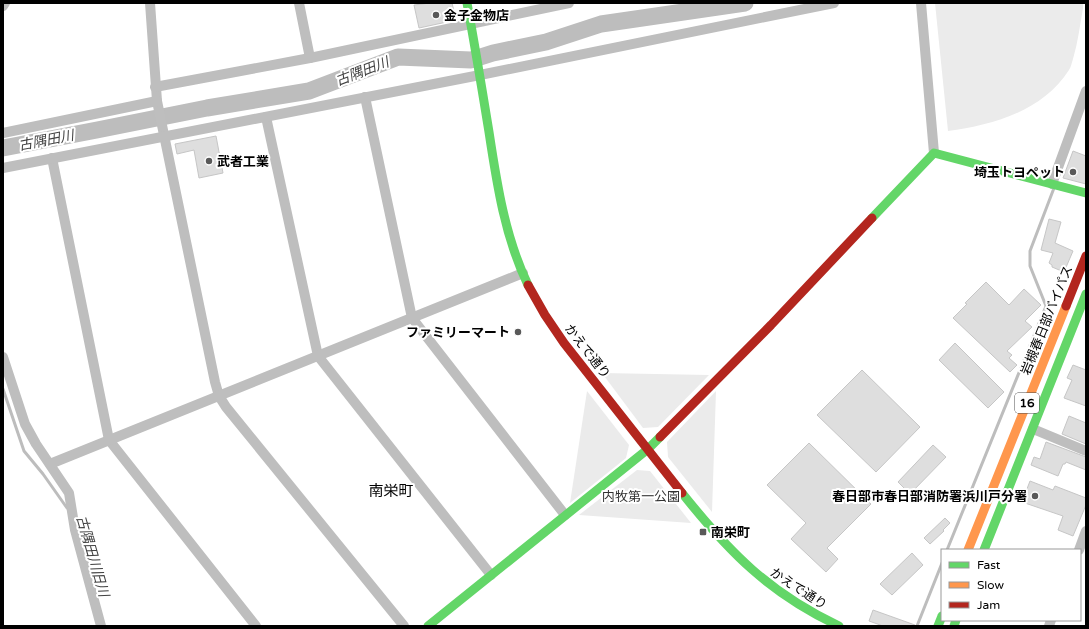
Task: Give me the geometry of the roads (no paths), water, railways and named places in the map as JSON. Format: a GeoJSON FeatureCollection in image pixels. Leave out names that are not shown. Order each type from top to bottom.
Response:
{"type":"FeatureCollection","features":[{"type":"Feature","properties":{"kind":"main road","name":"かえで通り"},"geometry":{"type":"LineString","coordinates":[[467,3],[497,184],[507,228],[523,273],[547,319],[564,343],[703,520],[745,565],[776,591],[794,603],[808,612],[839,626]]}},
{"type":"Feature","properties":{"kind":"main road"},"geometry":{"type":"LineString","coordinates":[[428,626],[648,449],[771,325],[934,153],[1086,193]]}},
{"type":"Feature","properties":{"kind":"main road","name":"岩槻春日部バイパス"},"geometry":{"type":"LineString","coordinates":[[968,549],[1086,256]]}},
{"type":"Feature","properties":{"kind":"main road","name":"16"},"geometry":{"type":"LineString","coordinates":[[984,549],[1086,294]]}},
{"type":"Feature","properties":{"kind":"street"},"geometry":{"type":"LineString","coordinates":[[150,3],[157,101],[219,396],[226,407],[404,626]]}},
{"type":"Feature","properties":{"kind":"street"},"geometry":{"type":"LineString","coordinates":[[299,3],[310,58]]}},
{"type":"Feature","properties":{"kind":"street"},"geometry":{"type":"LineString","coordinates":[[155,87],[471,26],[569,3]]}},
{"type":"Feature","properties":{"kind":"street"},"geometry":{"type":"LineString","coordinates":[[3,168],[365,97],[479,71],[834,3]]}},
{"type":"Feature","properties":{"kind":"street"},"geometry":{"type":"LineString","coordinates":[[921,3],[934,153]]}},
{"type":"Feature","properties":{"kind":"street"},"geometry":{"type":"LineString","coordinates":[[1052,184],[1086,91]]}},
{"type":"Feature","properties":{"kind":"street"},"geometry":{"type":"LineString","coordinates":[[365,97],[412,318],[565,515]]}},
{"type":"Feature","properties":{"kind":"street"},"geometry":{"type":"LineString","coordinates":[[3,133],[157,101]]}},
{"type":"Feature","properties":{"kind":"street"},"geometry":{"type":"LineString","coordinates":[[266,117],[318,356],[491,575]]}},
{"type":"Feature","properties":{"kind":"street"},"geometry":{"type":"LineString","coordinates":[[52,158],[109,440],[256,626]]}},
{"type":"Feature","properties":{"kind":"street"},"geometry":{"type":"LineString","coordinates":[[50,464],[523,273]]}},
{"type":"Feature","properties":{"kind":"street"},"geometry":{"type":"LineString","coordinates":[[3,357],[25,424],[36,444],[69,493],[75,530],[101,626]]}},
{"type":"Feature","properties":{"kind":"street"},"geometry":{"type":"LineString","coordinates":[[1032,428],[1086,451]]}},
{"type":"Feature","properties":{"kind":"street"},"geometry":{"type":"LineString","coordinates":[[1079,549],[1086,532]]}},
{"type":"Feature","properties":{"kind":"waterway","name":"古隅田川"},"geometry":{"type":"LineString","coordinates":[[3,148],[207,108],[309,91],[398,57],[471,60],[493,53],[546,42],[601,24],[745,3]]}},
{"type":"Feature","properties":{"kind":"waterway"},"geometry":{"type":"LineString","coordinates":[[947,549],[1046,306],[1030,266],[1030,251],[1054,188]]}},
{"type":"Feature","properties":{"kind":"waterway","name":"古隅田川旧川"},"geometry":{"type":"LineString","coordinates":[[3,389],[24,451],[43,474],[67,508]]}},
{"type":"Feature","properties":{"kind":"waterway"},"geometry":{"type":"LineString","coordinates":[[917,626],[941,566]]}},
{"type":"Feature","properties":{"kind":"place","name":"金子金物店"},"geometry":{"type":"Point","coordinates":[436,15]}},
{"type":"Feature","properties":{"kind":"place","name":"武者工業"},"geometry":{"type":"Point","coordinates":[209,161]}},
{"type":"Feature","properties":{"kind":"place","name":"埼玉トヨペット"},"geometry":{"type":"Point","coordinates":[1073,172]}},
{"type":"Feature","properties":{"kind":"place","name":"ファミリーマート"},"geometry":{"type":"Point","coordinates":[518,332]}},
{"type":"Feature","properties":{"kind":"place","name":"春日部市春日部消防署浜川戸分署"},"geometry":{"type":"Point","coordinates":[1035,496]}},
{"type":"Feature","properties":{"kind":"place","name":"南栄町"},"geometry":{"type":"Point","coordinates":[703,532]}},
{"type":"Feature","properties":{"kind":"district","name":"南栄町"},"geometry":{"type":"Point","coordinates":[391,491]}},
{"type":"Feature","properties":{"kind":"park label","name":"内牧第一公園"},"geometry":{"type":"Point","coordinates":[641,496]}}]}
